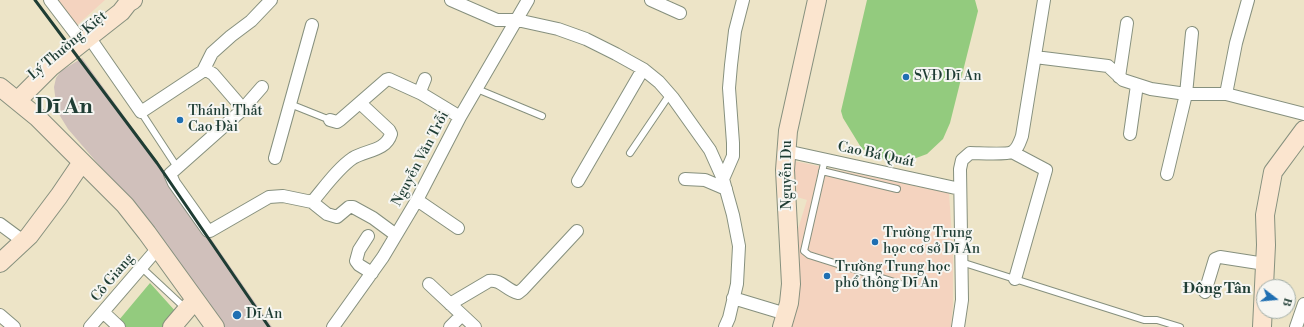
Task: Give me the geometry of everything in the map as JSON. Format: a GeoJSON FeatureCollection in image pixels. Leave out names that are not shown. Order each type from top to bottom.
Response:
{"type":"FeatureCollection","features":[{"type":"Feature","properties":{"kind":"main road","name":"Nguyễn Du"},"geometry":{"type":"LineString","coordinates":[[784,320],[791,284],[785,170],[786,151],[788,132],[817,0]]}},
{"type":"Feature","properties":{"kind":"main road","name":"Lý Thường Kiệt"},"geometry":{"type":"LineString","coordinates":[[8,94],[46,61],[121,12],[129,1]]}},
{"type":"Feature","properties":{"kind":"main road"},"geometry":{"type":"LineString","coordinates":[[8,94],[37,117],[125,205],[158,248],[191,305],[215,327]]}},
{"type":"Feature","properties":{"kind":"main road"},"geometry":{"type":"LineString","coordinates":[[1262,327],[1266,245],[1265,214],[1273,172],[1304,130]]}},
{"type":"Feature","properties":{"kind":"main road"},"geometry":{"type":"LineString","coordinates":[[0,263],[29,236],[82,162]]}},
{"type":"Feature","properties":{"kind":"main road"},"geometry":{"type":"LineString","coordinates":[[172,327],[191,305]]}},
{"type":"Feature","properties":{"kind":"street"},"geometry":{"type":"LineString","coordinates":[[50,0],[141,112],[203,71],[212,53],[251,21],[271,0]]}},
{"type":"Feature","properties":{"kind":"street"},"geometry":{"type":"LineString","coordinates":[[451,0],[497,20],[517,20],[558,30],[586,39],[643,68],[670,94],[710,150],[724,184],[733,215],[738,246],[736,284],[729,318],[725,327]]}},
{"type":"Feature","properties":{"kind":"street","name":"Nguyễn Văn Trỗi"},"geometry":{"type":"LineString","coordinates":[[333,327],[372,273],[417,200],[460,117],[528,0]]}},
{"type":"Feature","properties":{"kind":"street"},"geometry":{"type":"LineString","coordinates":[[651,0],[680,13]]}},
{"type":"Feature","properties":{"kind":"street"},"geometry":{"type":"LineString","coordinates":[[724,184],[733,156],[729,88],[736,31],[743,0]]}},
{"type":"Feature","properties":{"kind":"street"},"geometry":{"type":"LineString","coordinates":[[958,327],[962,300],[960,169],[962,160],[970,153],[1006,153],[1012,152],[1018,146],[1022,136],[1044,0]]}},
{"type":"Feature","properties":{"kind":"street"},"geometry":{"type":"LineString","coordinates":[[1226,94],[1236,43],[1248,0]]}},
{"type":"Feature","properties":{"kind":"street"},"geometry":{"type":"LineString","coordinates":[[1119,77],[1127,23]]}},
{"type":"Feature","properties":{"kind":"street"},"geometry":{"type":"LineString","coordinates":[[275,158],[312,25]]}},
{"type":"Feature","properties":{"kind":"street"},"geometry":{"type":"LineString","coordinates":[[1167,174],[1186,94],[1192,33]]}},
{"type":"Feature","properties":{"kind":"street"},"geometry":{"type":"LineString","coordinates":[[1035,57],[1103,65],[1112,69],[1123,80],[1151,89],[1186,94],[1226,94],[1304,114]]}},
{"type":"Feature","properties":{"kind":"street"},"geometry":{"type":"LineString","coordinates":[[578,181],[643,68]]}},
{"type":"Feature","properties":{"kind":"street"},"geometry":{"type":"LineString","coordinates":[[203,71],[208,71],[213,74],[238,103],[241,107],[241,111]]}},
{"type":"Feature","properties":{"kind":"street"},"geometry":{"type":"LineString","coordinates":[[330,120],[337,122],[389,79],[422,94],[460,117]]}},
{"type":"Feature","properties":{"kind":"street"},"geometry":{"type":"LineString","coordinates":[[422,94],[421,89],[425,79]]}},
{"type":"Feature","properties":{"kind":"street"},"geometry":{"type":"LineString","coordinates":[[1130,134],[1137,85]]}},
{"type":"Feature","properties":{"kind":"street"},"geometry":{"type":"LineString","coordinates":[[262,87],[241,111],[170,173],[171,178],[208,231],[270,197],[283,196],[312,202],[328,214],[337,217],[349,207],[353,207],[373,218],[396,235]]}},
{"type":"Feature","properties":{"kind":"street"},"geometry":{"type":"LineString","coordinates":[[312,202],[330,180],[353,158],[384,145],[389,141],[391,134],[388,130],[360,103]]}},
{"type":"Feature","properties":{"kind":"street","name":"Cao Bá Quát"},"geometry":{"type":"LineString","coordinates":[[786,151],[960,189]]}},
{"type":"Feature","properties":{"kind":"street"},"geometry":{"type":"LineString","coordinates":[[1012,152],[1046,170],[1015,279]]}},
{"type":"Feature","properties":{"kind":"street"},"geometry":{"type":"LineString","coordinates":[[685,179],[705,180],[724,184]]}},
{"type":"Feature","properties":{"kind":"street"},"geometry":{"type":"LineString","coordinates":[[417,200],[458,228]]}},
{"type":"Feature","properties":{"kind":"street"},"geometry":{"type":"LineString","coordinates":[[0,224],[23,241]]}},
{"type":"Feature","properties":{"kind":"street"},"geometry":{"type":"LineString","coordinates":[[450,304],[489,281],[494,280],[499,282],[511,292],[518,293],[577,231]]}},
{"type":"Feature","properties":{"kind":"street"},"geometry":{"type":"LineString","coordinates":[[368,236],[359,250],[356,261],[359,265],[372,273]]}},
{"type":"Feature","properties":{"kind":"street","name":"Cô Giang"},"geometry":{"type":"LineString","coordinates":[[90,327],[158,248]]}},
{"type":"Feature","properties":{"kind":"street"},"geometry":{"type":"LineString","coordinates":[[1205,292],[1213,266],[1216,259],[1220,256],[1265,264]]}},
{"type":"Feature","properties":{"kind":"street"},"geometry":{"type":"LineString","coordinates":[[429,284],[475,327]]}},
{"type":"Feature","properties":{"kind":"street"},"geometry":{"type":"LineString","coordinates":[[733,298],[784,320]]}},
{"type":"Feature","properties":{"kind":"street"},"geometry":{"type":"LineString","coordinates":[[1296,327],[1304,304]]}},
{"type":"Feature","properties":{"kind":"street"},"geometry":{"type":"LineString","coordinates":[[103,312],[119,327]]}},
{"type":"Feature","properties":{"kind":"street"},"geometry":{"type":"LineString","coordinates":[[0,315],[14,327]]}},
{"type":"Feature","properties":{"kind":"street"},"geometry":{"type":"LineString","coordinates":[[450,327],[462,315]]}},
{"type":"Feature","properties":{"kind":"lane"},"geometry":{"type":"LineString","coordinates":[[477,89],[542,116]]}},
{"type":"Feature","properties":{"kind":"lane"},"geometry":{"type":"LineString","coordinates":[[630,153],[670,94]]}},
{"type":"Feature","properties":{"kind":"lane"},"geometry":{"type":"LineString","coordinates":[[290,104],[330,120]]}},
{"type":"Feature","properties":{"kind":"lane"},"geometry":{"type":"LineString","coordinates":[[141,112],[177,168]]}},
{"type":"Feature","properties":{"kind":"lane"},"geometry":{"type":"LineString","coordinates":[[825,159],[804,251],[809,255],[904,285]]}},
{"type":"Feature","properties":{"kind":"lane"},"geometry":{"type":"LineString","coordinates":[[822,172],[897,189]]}},
{"type":"Feature","properties":{"kind":"lane"},"geometry":{"type":"LineString","coordinates":[[961,262],[1144,320],[1157,320],[1180,327]]}},
{"type":"Feature","properties":{"kind":"lane"},"geometry":{"type":"LineString","coordinates":[[141,267],[191,305]]}},
{"type":"Feature","properties":{"kind":"lane"},"geometry":{"type":"LineString","coordinates":[[1141,327],[1144,320]]}},
{"type":"Feature","properties":{"kind":"shaded area"},"geometry":{"type":"Polygon","coordinates":[[[54,0],[105,0],[75,27],[54,0]]]}},
{"type":"Feature","properties":{"kind":"shaded area"},"geometry":{"type":"Polygon","coordinates":[[[82,58],[167,175],[272,327],[222,327],[136,208],[68,129],[57,111],[54,87],[56,78],[61,71],[82,58]]]}},
{"type":"Feature","properties":{"kind":"shaded area","name":"Trường Trung học cơ sở Dĩ An"},"geometry":{"type":"Polygon","coordinates":[[[794,161],[949,193],[953,251],[953,304],[951,327],[789,327],[797,232],[807,200],[797,197],[794,161]]]}},
{"type":"Feature","properties":{"kind":"green space","name":"SVĐ Dĩ An"},"geometry":{"type":"Polygon","coordinates":[[[867,0],[975,0],[978,11],[950,123],[943,139],[927,154],[908,161],[889,162],[862,149],[843,118],[841,111],[867,0]]]}},
{"type":"Feature","properties":{"kind":"green space"},"geometry":{"type":"Polygon","coordinates":[[[150,283],[177,313],[164,327],[126,327],[119,320],[150,283]]]}},
{"type":"Feature","properties":{"kind":"railway"},"geometry":{"type":"LineString","coordinates":[[35,0],[157,163],[269,327]]}},
{"type":"Feature","properties":{"kind":"place","name":"SVĐ Dĩ An"},"geometry":{"type":"Point","coordinates":[906,77]}},
{"type":"Feature","properties":{"kind":"place","name":"Thánh Thất Cao Đài"},"geometry":{"type":"Point","coordinates":[180,120]}},
{"type":"Feature","properties":{"kind":"place","name":"Trường Trung học cơ sở Dĩ An"},"geometry":{"type":"Point","coordinates":[875,242]}},
{"type":"Feature","properties":{"kind":"place","name":"Trường Trung học phổ thông Dĩ An"},"geometry":{"type":"Point","coordinates":[827,276]}},
{"type":"Feature","properties":{"kind":"place","name":"Dĩ An"},"geometry":{"type":"Point","coordinates":[237,315]}},
{"type":"Feature","properties":{"kind":"district","name":"Dĩ An"},"geometry":{"type":"Point","coordinates":[64,108]}},
{"type":"Feature","properties":{"kind":"district","name":"Đông Tân"},"geometry":{"type":"Point","coordinates":[1217,289]}}]}
